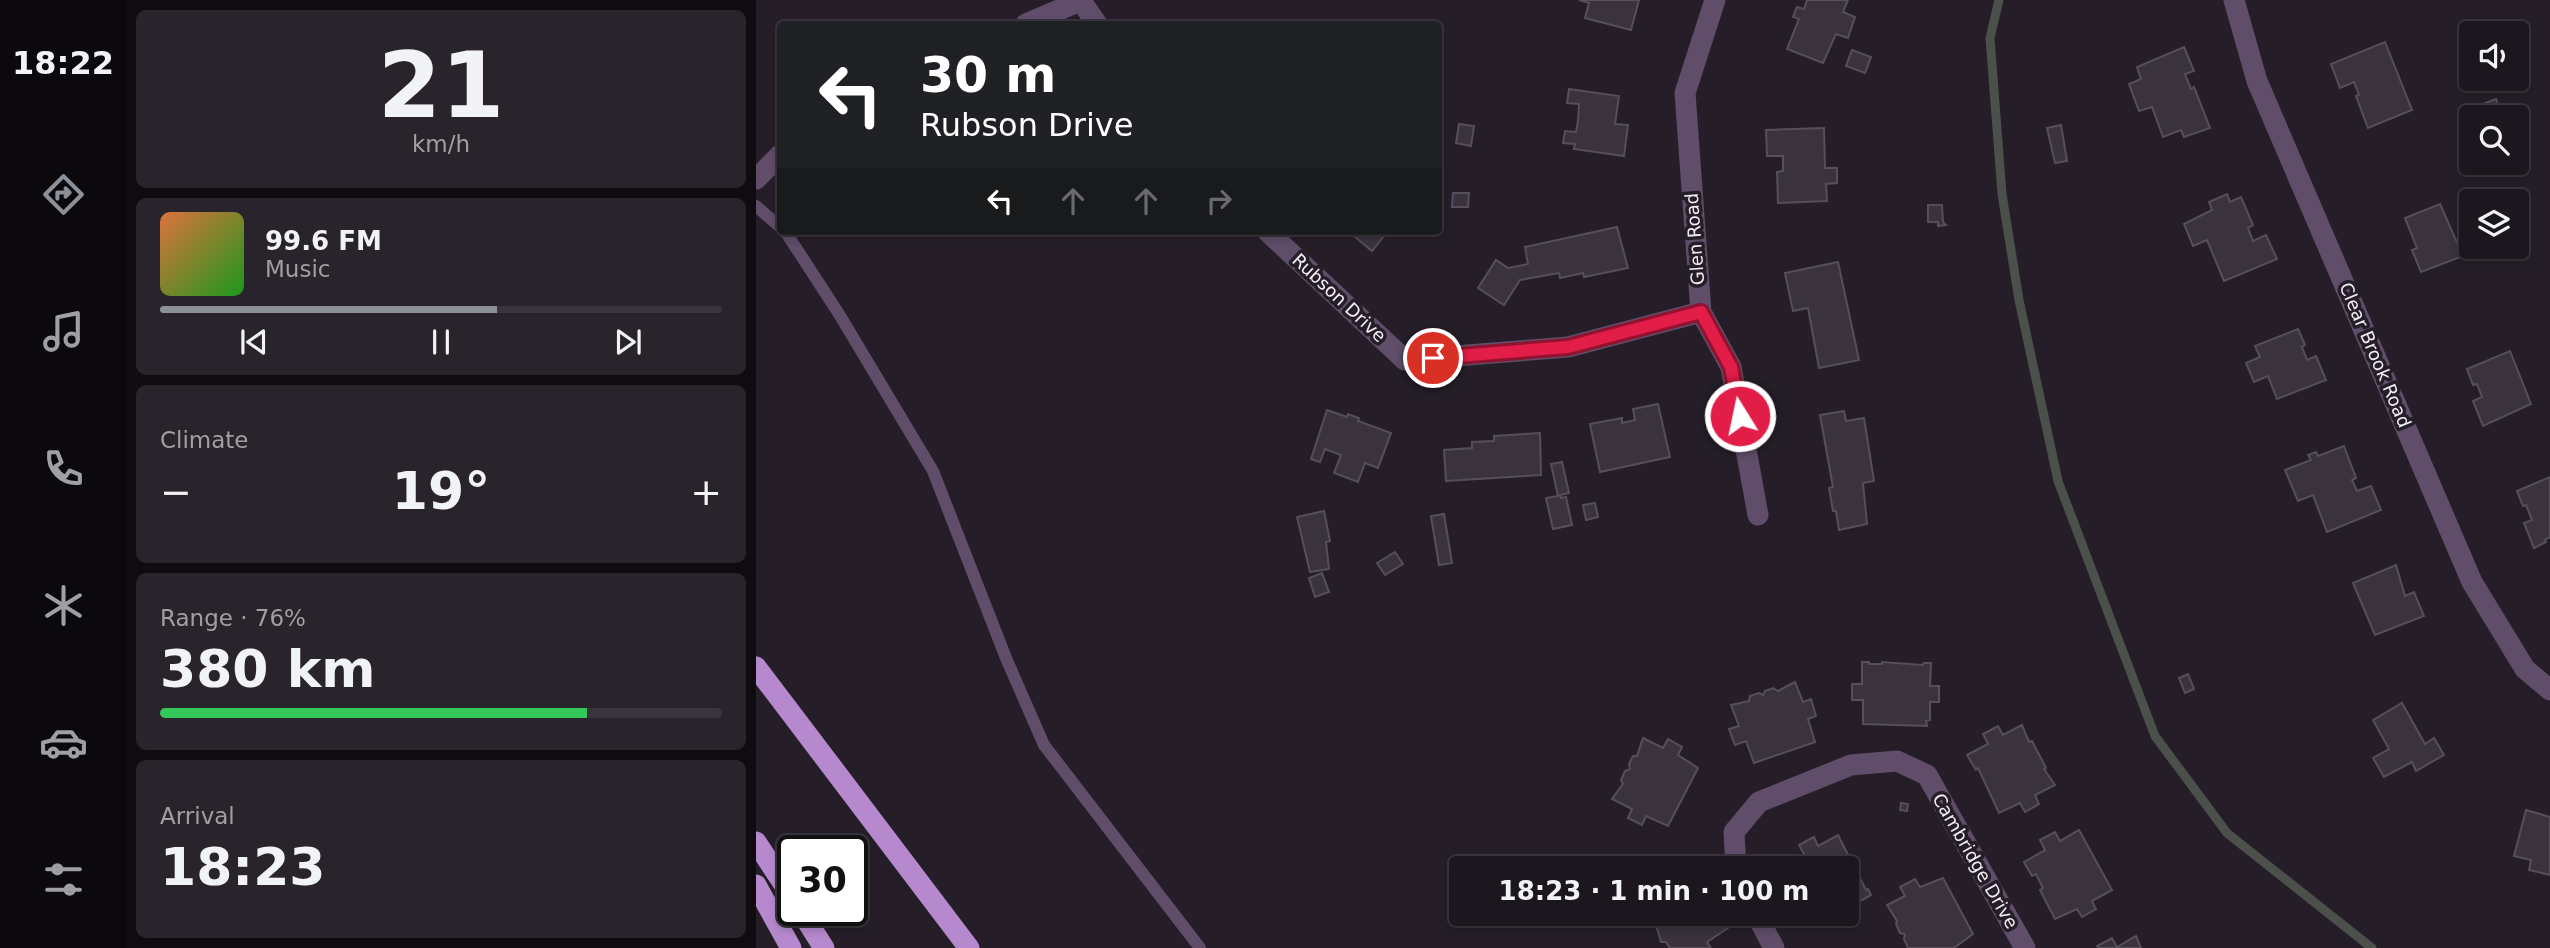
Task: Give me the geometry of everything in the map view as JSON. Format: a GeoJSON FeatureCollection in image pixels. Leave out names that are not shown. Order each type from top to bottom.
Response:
{"type":"FeatureCollection","features":[{"type":"Feature","properties":{"kind":"highway"},"geometry":{"type":"LineString","coordinates":[[756,667],[969,948]]}},
{"type":"Feature","properties":{"kind":"highway"},"geometry":{"type":"LineString","coordinates":[[756,842],[777,874]]}},
{"type":"Feature","properties":{"kind":"highway"},"geometry":{"type":"LineString","coordinates":[[756,885],[791,948]]}},
{"type":"Feature","properties":{"kind":"highway"},"geometry":{"type":"LineString","coordinates":[[810,926],[824,948]]}},
{"type":"Feature","properties":{"kind":"street"},"geometry":{"type":"LineString","coordinates":[[1033,21],[1082,0],[1095,21]]}},
{"type":"Feature","properties":{"kind":"street","name":"Glen Road"},"geometry":{"type":"LineString","coordinates":[[1715,0],[1685,93],[1701,312],[1731,367],[1758,515]]}},
{"type":"Feature","properties":{"kind":"street","name":"Clear Brook Road"},"geometry":{"type":"LineString","coordinates":[[2234,0],[2257,81],[2472,582],[2525,669],[2550,690]]}},
{"type":"Feature","properties":{"kind":"street"},"geometry":{"type":"LineString","coordinates":[[756,179],[777,158]]}},
{"type":"Feature","properties":{"kind":"street","name":"Rubson Drive"},"geometry":{"type":"LineString","coordinates":[[1271,235],[1405,360],[1568,347],[1701,312]]}},
{"type":"Feature","properties":{"kind":"street","name":"Cambridge Drive"},"geometry":{"type":"LineString","coordinates":[[1735,856],[1734,832],[1759,802],[1852,765],[1897,761],[1927,775],[2025,948]]}},
{"type":"Feature","properties":{"kind":"street"},"geometry":{"type":"LineString","coordinates":[[1762,926],[1774,948]]}},
{"type":"Feature","properties":{"kind":"lane"},"geometry":{"type":"LineString","coordinates":[[756,206],[777,224]]}},
{"type":"Feature","properties":{"kind":"lane"},"geometry":{"type":"LineString","coordinates":[[788,235],[839,314],[933,471],[1006,658],[1044,745],[1200,948]]}},
{"type":"Feature","properties":{"kind":"building"},"geometry":{"type":"Polygon","coordinates":[[[1579,0],[1639,0],[1631,30],[1585,18],[1589,3],[1579,0]]]}},
{"type":"Feature","properties":{"kind":"building"},"geometry":{"type":"Polygon","coordinates":[[[1807,0],[1848,0],[1843,12],[1855,17],[1848,38],[1836,34],[1823,63],[1787,49],[1799,19],[1793,17],[1797,7],[1804,9],[1807,0]]]}},
{"type":"Feature","properties":{"kind":"building"},"geometry":{"type":"Polygon","coordinates":[[[2385,42],[2412,110],[2368,128],[2356,96],[2359,95],[2354,82],[2340,88],[2331,64],[2385,42]]]}},
{"type":"Feature","properties":{"kind":"building"},"geometry":{"type":"Polygon","coordinates":[[[2184,47],[2194,71],[2185,74],[2191,89],[2194,87],[2210,128],[2184,137],[2181,130],[2163,137],[2152,107],[2139,111],[2129,84],[2141,79],[2137,67],[2184,47]]]}},
{"type":"Feature","properties":{"kind":"building"},"geometry":{"type":"Polygon","coordinates":[[[1852,50],[1871,57],[1865,73],[1846,66],[1852,50]]]}},
{"type":"Feature","properties":{"kind":"building"},"geometry":{"type":"Polygon","coordinates":[[[1569,89],[1619,96],[1615,124],[1628,125],[1624,156],[1574,149],[1575,144],[1563,143],[1565,131],[1576,132],[1578,121],[1579,104],[1567,103],[1569,89]]]}},
{"type":"Feature","properties":{"kind":"building"},"geometry":{"type":"Polygon","coordinates":[[[2496,99],[2498,105],[2486,105],[2496,99]]]}},
{"type":"Feature","properties":{"kind":"building"},"geometry":{"type":"Polygon","coordinates":[[[1459,124],[1474,126],[1471,146],[1456,143],[1459,124]]]}},
{"type":"Feature","properties":{"kind":"building"},"geometry":{"type":"Polygon","coordinates":[[[2061,125],[2067,161],[2055,163],[2047,128],[2061,125]]]}},
{"type":"Feature","properties":{"kind":"building"},"geometry":{"type":"Polygon","coordinates":[[[1824,128],[1825,168],[1837,168],[1837,183],[1826,184],[1827,201],[1778,203],[1777,172],[1783,171],[1783,156],[1767,156],[1766,130],[1824,128]]]}},
{"type":"Feature","properties":{"kind":"building"},"geometry":{"type":"Polygon","coordinates":[[[1453,193],[1469,193],[1468,207],[1452,207],[1453,193]]]}},
{"type":"Feature","properties":{"kind":"building"},"geometry":{"type":"Polygon","coordinates":[[[2227,194],[2230,202],[2241,197],[2253,225],[2248,228],[2253,241],[2266,235],[2277,259],[2224,281],[2207,240],[2193,246],[2184,224],[2212,210],[2209,202],[2227,194]]]}},
{"type":"Feature","properties":{"kind":"building"},"geometry":{"type":"Polygon","coordinates":[[[2440,204],[2459,247],[2459,258],[2421,272],[2412,250],[2417,248],[2405,218],[2440,204]]]}},
{"type":"Feature","properties":{"kind":"building"},"geometry":{"type":"Polygon","coordinates":[[[1928,205],[1942,205],[1943,222],[1946,225],[1938,226],[1938,222],[1928,222],[1928,205]]]}},
{"type":"Feature","properties":{"kind":"building"},"geometry":{"type":"Polygon","coordinates":[[[1617,227],[1628,268],[1584,277],[1583,273],[1560,278],[1559,273],[1520,280],[1504,305],[1478,288],[1496,260],[1508,268],[1528,264],[1525,247],[1617,227]]]}},
{"type":"Feature","properties":{"kind":"building"},"geometry":{"type":"Polygon","coordinates":[[[1353,235],[1385,235],[1372,251],[1353,235]]]}},
{"type":"Feature","properties":{"kind":"building"},"geometry":{"type":"Polygon","coordinates":[[[1838,262],[1859,360],[1819,368],[1808,308],[1793,311],[1785,273],[1838,262]]]}},
{"type":"Feature","properties":{"kind":"building"},"geometry":{"type":"Polygon","coordinates":[[[2298,329],[2305,345],[2302,347],[2307,360],[2316,356],[2326,380],[2277,399],[2268,376],[2254,382],[2246,363],[2260,357],[2255,346],[2298,329]]]}},
{"type":"Feature","properties":{"kind":"building"},"geometry":{"type":"Polygon","coordinates":[[[2510,351],[2531,404],[2483,426],[2473,401],[2482,397],[2477,384],[2473,385],[2467,369],[2510,351]]]}},
{"type":"Feature","properties":{"kind":"building"},"geometry":{"type":"Polygon","coordinates":[[[1658,404],[1670,457],[1600,472],[1590,424],[1622,418],[1622,423],[1635,420],[1633,409],[1658,404]]]}},
{"type":"Feature","properties":{"kind":"building"},"geometry":{"type":"Polygon","coordinates":[[[1327,410],[1347,417],[1348,414],[1359,418],[1358,421],[1391,433],[1378,468],[1365,463],[1358,482],[1334,473],[1341,455],[1325,449],[1320,462],[1311,459],[1327,410]]]}},
{"type":"Feature","properties":{"kind":"building"},"geometry":{"type":"Polygon","coordinates":[[[1844,411],[1846,421],[1864,418],[1874,481],[1863,483],[1867,524],[1839,530],[1829,488],[1833,487],[1820,415],[1844,411]]]}},
{"type":"Feature","properties":{"kind":"building"},"geometry":{"type":"Polygon","coordinates":[[[1540,433],[1541,475],[1446,481],[1444,450],[1472,448],[1472,442],[1494,441],[1494,436],[1540,433]]]}},
{"type":"Feature","properties":{"kind":"building"},"geometry":{"type":"Polygon","coordinates":[[[2344,446],[2356,478],[2352,480],[2357,491],[2371,486],[2381,510],[2327,532],[2313,495],[2298,501],[2285,470],[2311,460],[2308,455],[2316,452],[2318,456],[2344,446]]]}},
{"type":"Feature","properties":{"kind":"building"},"geometry":{"type":"Polygon","coordinates":[[[1562,462],[1569,493],[1560,495],[1561,498],[1566,497],[1572,525],[1553,529],[1546,498],[1558,496],[1551,464],[1562,462]]]}},
{"type":"Feature","properties":{"kind":"building"},"geometry":{"type":"Polygon","coordinates":[[[2550,477],[2550,537],[2534,548],[2524,523],[2532,520],[2517,491],[2550,477]]]}},
{"type":"Feature","properties":{"kind":"building"},"geometry":{"type":"Polygon","coordinates":[[[1595,503],[1598,517],[1586,520],[1583,505],[1595,503]]]}},
{"type":"Feature","properties":{"kind":"building"},"geometry":{"type":"Polygon","coordinates":[[[1324,511],[1330,541],[1326,542],[1329,569],[1310,572],[1297,517],[1324,511]]]}},
{"type":"Feature","properties":{"kind":"building"},"geometry":{"type":"Polygon","coordinates":[[[1444,514],[1452,563],[1439,565],[1431,516],[1444,514]]]}},
{"type":"Feature","properties":{"kind":"building"},"geometry":{"type":"Polygon","coordinates":[[[1395,552],[1403,564],[1385,575],[1377,563],[1395,552]]]}},
{"type":"Feature","properties":{"kind":"building"},"geometry":{"type":"Polygon","coordinates":[[[2396,565],[2405,596],[2414,592],[2424,616],[2375,635],[2353,583],[2396,565]]]}},
{"type":"Feature","properties":{"kind":"building"},"geometry":{"type":"Polygon","coordinates":[[[1322,573],[1329,592],[1315,597],[1309,578],[1322,573]]]}},
{"type":"Feature","properties":{"kind":"building"},"geometry":{"type":"Polygon","coordinates":[[[1862,662],[1923,665],[1931,663],[1930,686],[1939,686],[1939,702],[1930,702],[1930,720],[1926,721],[1927,726],[1863,724],[1863,700],[1852,700],[1852,684],[1862,684],[1862,662]]]}},
{"type":"Feature","properties":{"kind":"building"},"geometry":{"type":"Polygon","coordinates":[[[2188,674],[2194,689],[2185,693],[2179,678],[2188,674]]]}},
{"type":"Feature","properties":{"kind":"building"},"geometry":{"type":"Polygon","coordinates":[[[1795,682],[1803,702],[1811,699],[1816,716],[1808,719],[1815,742],[1754,763],[1746,741],[1735,745],[1729,729],[1739,726],[1731,705],[1749,701],[1750,696],[1759,693],[1763,695],[1765,691],[1773,688],[1778,691],[1795,682]]]}},
{"type":"Feature","properties":{"kind":"building"},"geometry":{"type":"Polygon","coordinates":[[[2402,703],[2425,744],[2434,738],[2444,755],[2416,771],[2412,762],[2384,777],[2373,758],[2389,749],[2373,720],[2402,703]]]}},
{"type":"Feature","properties":{"kind":"building"},"geometry":{"type":"Polygon","coordinates":[[[2022,725],[2055,785],[2035,795],[2039,804],[2025,812],[2020,803],[1999,813],[1978,768],[1976,770],[1967,755],[1988,744],[1983,734],[1998,726],[2003,735],[2022,725]]]}},
{"type":"Feature","properties":{"kind":"building"},"geometry":{"type":"Polygon","coordinates":[[[1643,738],[1663,748],[1668,739],[1682,747],[1678,755],[1698,768],[1668,826],[1646,816],[1642,825],[1628,818],[1632,809],[1612,799],[1623,784],[1621,780],[1625,771],[1630,769],[1633,756],[1637,756],[1643,738]]]}},
{"type":"Feature","properties":{"kind":"building"},"geometry":{"type":"Polygon","coordinates":[[[1901,803],[1908,804],[1907,811],[1900,810],[1901,803]]]}},
{"type":"Feature","properties":{"kind":"building"},"geometry":{"type":"Polygon","coordinates":[[[2526,810],[2550,817],[2550,875],[2529,870],[2531,860],[2514,856],[2526,810]]]}},
{"type":"Feature","properties":{"kind":"building"},"geometry":{"type":"Polygon","coordinates":[[[2079,830],[2112,890],[2092,901],[2096,909],[2082,917],[2077,909],[2055,919],[2040,890],[2043,888],[2036,874],[2032,876],[2024,862],[2045,850],[2040,840],[2055,832],[2060,841],[2079,830]]]}},
{"type":"Feature","properties":{"kind":"building"},"geometry":{"type":"Polygon","coordinates":[[[1838,835],[1849,856],[1805,856],[1799,845],[1814,837],[1818,846],[1838,835]]]}},
{"type":"Feature","properties":{"kind":"building"},"geometry":{"type":"Polygon","coordinates":[[[1859,876],[1866,890],[1868,889],[1871,895],[1859,902],[1859,876]]]}},
{"type":"Feature","properties":{"kind":"building"},"geometry":{"type":"Polygon","coordinates":[[[1943,878],[1973,934],[1954,948],[1908,948],[1905,934],[1900,933],[1897,921],[1887,905],[1905,896],[1900,887],[1915,879],[1920,887],[1943,878]]]}},
{"type":"Feature","properties":{"kind":"building"},"geometry":{"type":"Polygon","coordinates":[[[1655,926],[1728,928],[1707,942],[1711,948],[1670,948],[1666,942],[1661,942],[1655,926]]]}},
{"type":"Feature","properties":{"kind":"building"},"geometry":{"type":"Polygon","coordinates":[[[2136,936],[2141,948],[2099,948],[2097,946],[2112,938],[2117,947],[2136,936]]]}},
{"type":"Feature","properties":{"kind":"waterway"},"geometry":{"type":"LineString","coordinates":[[1999,0],[1990,38],[2002,194],[2019,300],[2058,481],[2155,736],[2227,833],[2372,948]]}},
{"type":"Feature","properties":{"kind":"route"},"geometry":{"type":"LineString","coordinates":[[1433,358],[1568,347],[1701,312],[1731,367],[1740,416]]}}]}
